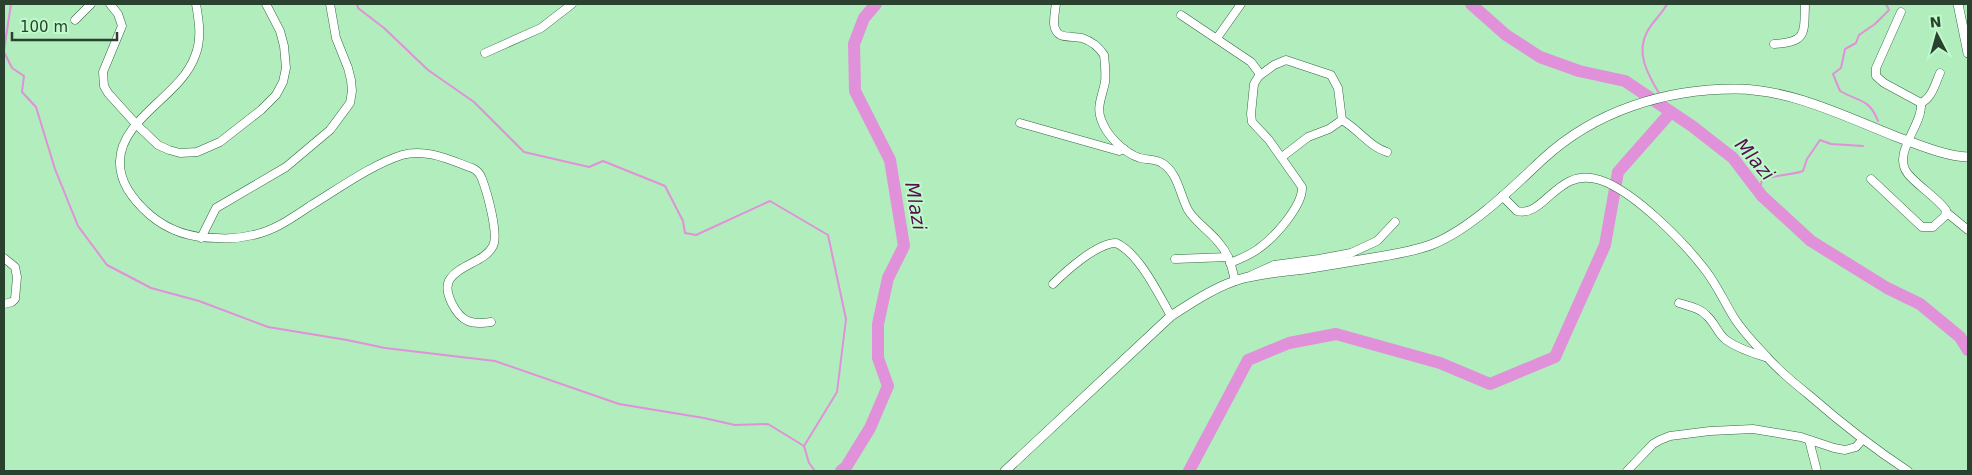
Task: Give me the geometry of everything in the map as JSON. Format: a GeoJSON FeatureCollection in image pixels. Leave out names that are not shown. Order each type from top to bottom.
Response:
{"type":"FeatureCollection","features":[{"type":"Feature","properties":{"kind":"street"},"geometry":{"type":"LineString","coordinates":[[75,20],[91,4]]}},
{"type":"Feature","properties":{"kind":"street"},"geometry":{"type":"LineString","coordinates":[[110,4],[118,14],[122,26],[103,72],[104,86],[108,93],[158,145],[169,150],[197,152],[220,142],[261,110],[276,95],[283,82],[286,68],[284,46],[280,31],[266,4]]}},
{"type":"Feature","properties":{"kind":"street"},"geometry":{"type":"LineString","coordinates":[[196,4],[200,26],[196,56],[190,68],[170,92],[136,124],[128,134],[122,148],[120,160],[121,174],[128,192],[138,205],[158,222],[189,236],[230,239],[254,235],[269,230],[378,165],[403,155],[434,154],[477,170],[482,179],[492,218],[495,238],[494,246],[485,254],[454,273],[448,281],[448,288],[449,296],[460,316],[469,322],[491,322]]}},
{"type":"Feature","properties":{"kind":"street"},"geometry":{"type":"LineString","coordinates":[[201,238],[216,208],[286,166],[330,130],[350,103],[351,80],[336,38],[330,4]]}},
{"type":"Feature","properties":{"kind":"street"},"geometry":{"type":"LineString","coordinates":[[485,53],[541,28],[572,4]]}},
{"type":"Feature","properties":{"kind":"street"},"geometry":{"type":"LineString","coordinates":[[1056,4],[1054,24],[1059,34],[1063,37],[1084,38],[1094,44],[1104,55],[1106,66],[1105,82],[1099,113],[1107,130],[1124,149],[1141,158],[1155,160],[1169,170],[1191,215],[1219,242],[1240,280]]}},
{"type":"Feature","properties":{"kind":"street"},"geometry":{"type":"LineString","coordinates":[[1217,38],[1241,4]]}},
{"type":"Feature","properties":{"kind":"street"},"geometry":{"type":"LineString","coordinates":[[1774,44],[1795,42],[1801,36],[1806,4]]}},
{"type":"Feature","properties":{"kind":"street"},"geometry":{"type":"LineString","coordinates":[[1958,4],[1968,53]]}},
{"type":"Feature","properties":{"kind":"street"},"geometry":{"type":"LineString","coordinates":[[1902,12],[1876,68],[1876,76],[1884,83],[1921,103]]}},
{"type":"Feature","properties":{"kind":"street"},"geometry":{"type":"LineString","coordinates":[[1181,15],[1251,62],[1259,71],[1259,76]]}},
{"type":"Feature","properties":{"kind":"street"},"geometry":{"type":"LineString","coordinates":[[1175,259],[1230,263],[1249,255],[1264,245],[1276,233],[1298,205],[1302,194],[1302,186],[1282,157],[1252,122],[1254,84],[1259,76],[1274,65],[1286,60],[1331,75],[1335,79],[1338,88],[1342,120],[1360,132],[1378,148],[1387,152]]}},
{"type":"Feature","properties":{"kind":"street"},"geometry":{"type":"LineString","coordinates":[[1921,103],[1930,96],[1940,73]]}},
{"type":"Feature","properties":{"kind":"street"},"geometry":{"type":"LineString","coordinates":[[1240,280],[1417,250],[1434,244],[1460,230],[1524,179],[1543,159],[1583,129],[1620,111],[1661,97],[1698,90],[1738,89],[1774,94],[1820,106],[1909,141],[1954,156],[1968,157]]}},
{"type":"Feature","properties":{"kind":"street"},"geometry":{"type":"LineString","coordinates":[[1921,103],[1920,112],[1903,156],[1906,171],[1941,204],[1946,212],[1968,230]]}},
{"type":"Feature","properties":{"kind":"street"},"geometry":{"type":"LineString","coordinates":[[1282,157],[1308,137],[1329,129],[1342,120]]}},
{"type":"Feature","properties":{"kind":"street"},"geometry":{"type":"LineString","coordinates":[[1020,123],[1119,151],[1124,149]]}},
{"type":"Feature","properties":{"kind":"street"},"geometry":{"type":"LineString","coordinates":[[1502,196],[1508,204],[1518,211],[1528,212],[1570,180],[1589,177],[1608,183],[1635,199],[1676,237],[1706,270],[1734,318],[1767,358],[1862,440],[1908,471]]}},
{"type":"Feature","properties":{"kind":"street"},"geometry":{"type":"LineString","coordinates":[[1871,179],[1922,227],[1930,228],[1938,225],[1946,212]]}},
{"type":"Feature","properties":{"kind":"street"},"geometry":{"type":"LineString","coordinates":[[1005,471],[1172,316],[1204,296],[1274,265],[1319,260],[1351,253],[1377,241],[1395,222]]}},
{"type":"Feature","properties":{"kind":"street"},"geometry":{"type":"LineString","coordinates":[[1053,284],[1094,252],[1105,245],[1116,243],[1126,249],[1142,268],[1172,316]]}},
{"type":"Feature","properties":{"kind":"street"},"geometry":{"type":"LineString","coordinates":[[4,258],[15,267],[17,277],[15,299],[4,304]]}},
{"type":"Feature","properties":{"kind":"street"},"geometry":{"type":"LineString","coordinates":[[1679,303],[1695,308],[1707,315],[1721,335],[1728,341],[1749,352],[1767,358]]}},
{"type":"Feature","properties":{"kind":"street"},"geometry":{"type":"LineString","coordinates":[[1627,471],[1653,444],[1670,436],[1710,431],[1753,429],[1809,440],[1845,450],[1856,447],[1862,440]]}},
{"type":"Feature","properties":{"kind":"street"},"geometry":{"type":"LineString","coordinates":[[1809,440],[1817,471]]}},
{"type":"Feature","properties":{"kind":"waterway"},"geometry":{"type":"LineString","coordinates":[[4,50],[11,4]]}},
{"type":"Feature","properties":{"kind":"waterway"},"geometry":{"type":"LineString","coordinates":[[357,4],[358,8],[384,28],[428,70],[474,102],[524,152],[589,167],[603,161],[665,186],[683,221],[685,233],[696,235],[770,201],[828,235],[846,319],[837,392],[804,446]]}},
{"type":"Feature","properties":{"kind":"waterway","name":"Mlazi"},"geometry":{"type":"LineString","coordinates":[[841,471],[846,467],[870,428],[888,386],[878,358],[878,324],[888,278],[904,246],[890,160],[855,91],[854,44],[864,18],[876,4]]}},
{"type":"Feature","properties":{"kind":"waterway","name":"Mlazi"},"geometry":{"type":"LineString","coordinates":[[1471,4],[1506,35],[1540,57],[1579,71],[1625,81],[1692,126],[1733,158],[1762,196],[1811,241],[1887,288],[1920,304],[1960,337],[1968,350]]}},
{"type":"Feature","properties":{"kind":"waterway"},"geometry":{"type":"LineString","coordinates":[[1660,95],[1645,65],[1642,48],[1647,32],[1667,4]]}},
{"type":"Feature","properties":{"kind":"waterway"},"geometry":{"type":"LineString","coordinates":[[1878,121],[1867,104],[1840,91],[1833,74],[1841,68],[1845,49],[1856,43],[1859,35],[1875,24],[1889,10],[1886,4]]}},
{"type":"Feature","properties":{"kind":"waterway"},"geometry":{"type":"LineString","coordinates":[[4,52],[12,68],[24,76],[22,92],[36,107],[55,169],[78,226],[107,265],[151,288],[199,301],[268,327],[385,348],[495,361],[619,404],[735,425],[768,424],[804,446],[809,463],[815,471]]}},
{"type":"Feature","properties":{"kind":"waterway","name":"Mlazi"},"geometry":{"type":"LineString","coordinates":[[1663,101],[1668,109]]}},
{"type":"Feature","properties":{"kind":"waterway"},"geometry":{"type":"LineString","coordinates":[[1189,471],[1248,360],[1289,343],[1336,334],[1440,363],[1490,384],[1555,357],[1605,245],[1618,172],[1671,112]]}},
{"type":"Feature","properties":{"kind":"waterway"},"geometry":{"type":"LineString","coordinates":[[1759,192],[1762,180],[1803,171],[1807,159],[1820,140],[1831,144],[1863,146]]}}]}
